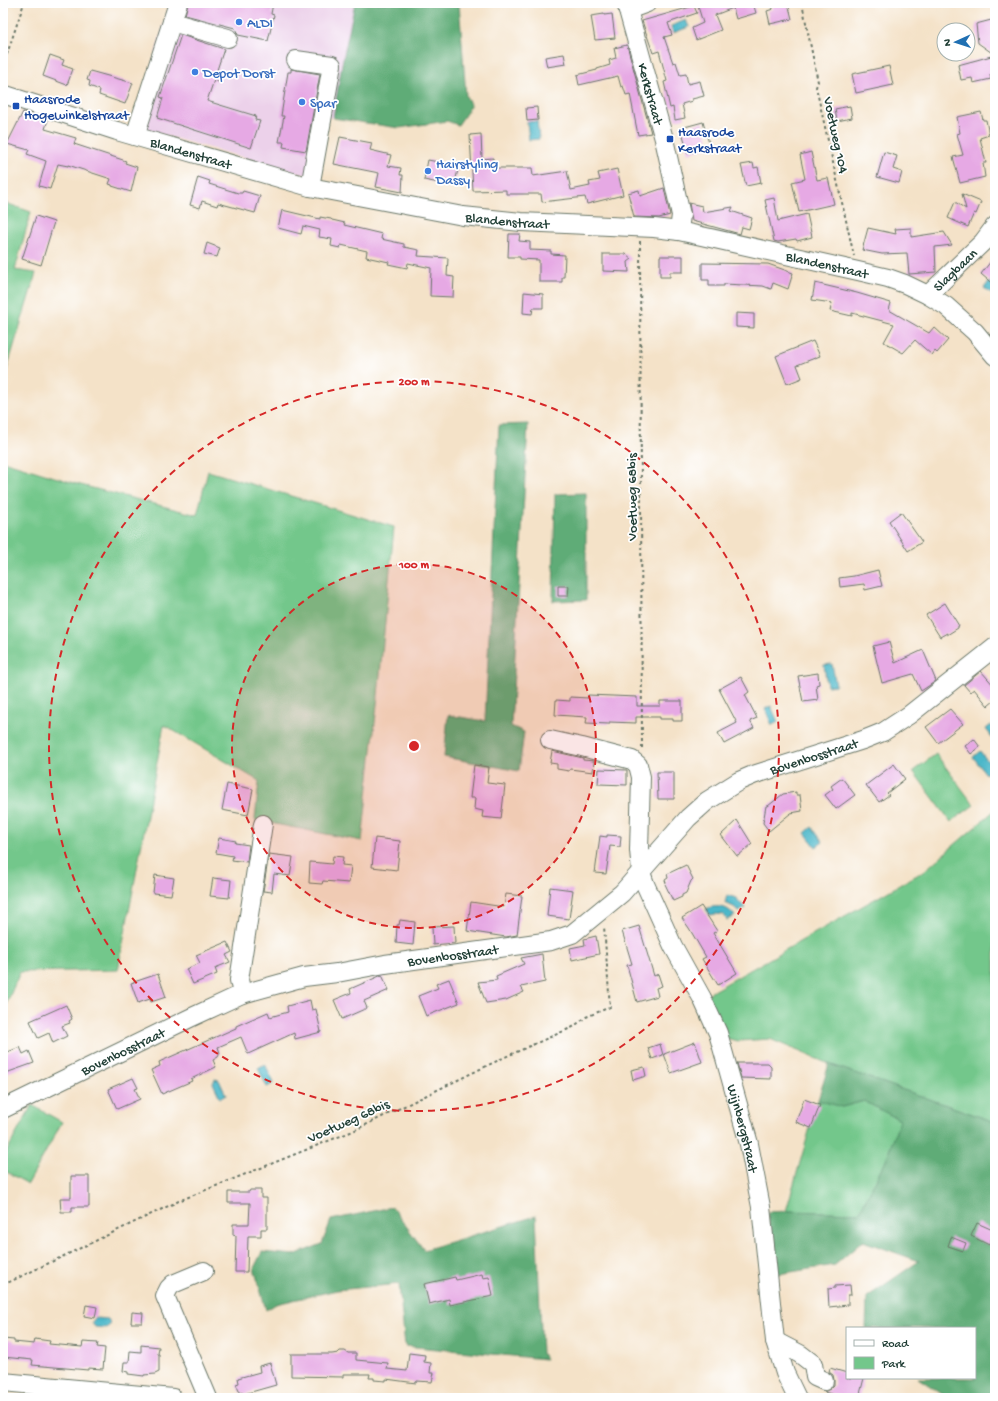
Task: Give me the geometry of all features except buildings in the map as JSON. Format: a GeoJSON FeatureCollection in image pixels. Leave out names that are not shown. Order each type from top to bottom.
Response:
{"type":"FeatureCollection","features":[{"type":"Feature","properties":{"kind":"street"},"geometry":{"type":"LineString","coordinates":[[135,136],[178,3]]}},
{"type":"Feature","properties":{"kind":"street"},"geometry":{"type":"LineString","coordinates":[[627,6],[647,3]]}},
{"type":"Feature","properties":{"kind":"street","name":"Kerkstraat"},"geometry":{"type":"LineString","coordinates":[[627,6],[664,139],[681,214],[679,231]]}},
{"type":"Feature","properties":{"kind":"street"},"geometry":{"type":"LineString","coordinates":[[172,22],[228,38]]}},
{"type":"Feature","properties":{"kind":"street"},"geometry":{"type":"LineString","coordinates":[[296,60],[332,65],[310,187]]}},
{"type":"Feature","properties":{"kind":"street","name":"Blandenstraat"},"geometry":{"type":"LineString","coordinates":[[3,94],[135,136],[310,187],[463,216],[521,222],[679,231],[888,278],[928,294],[946,306],[974,332],[995,356]]}},
{"type":"Feature","properties":{"kind":"street","name":"Slagbaan"},"geometry":{"type":"LineString","coordinates":[[928,294],[983,242],[995,226]]}},
{"type":"Feature","properties":{"kind":"street","name":"Bovenbosstraat"},"geometry":{"type":"LineString","coordinates":[[3,1109],[242,994],[304,977],[551,941],[572,934],[622,893],[688,818],[707,801],[753,775],[863,740],[883,732],[909,715],[995,647]]}},
{"type":"Feature","properties":{"kind":"street"},"geometry":{"type":"LineString","coordinates":[[550,740],[632,760],[638,765],[641,777],[639,850],[641,872]]}},
{"type":"Feature","properties":{"kind":"street"},"geometry":{"type":"LineString","coordinates":[[242,994],[239,980],[263,824]]}},
{"type":"Feature","properties":{"kind":"street","name":"Wijnbergstraat"},"geometry":{"type":"LineString","coordinates":[[641,872],[644,884],[673,946],[702,998],[718,1033],[749,1144],[761,1207],[775,1341],[785,1372],[797,1398]]}},
{"type":"Feature","properties":{"kind":"street"},"geometry":{"type":"LineString","coordinates":[[204,1271],[173,1284],[165,1296],[208,1398]]}},
{"type":"Feature","properties":{"kind":"street"},"geometry":{"type":"LineString","coordinates":[[775,1341],[800,1354],[813,1364],[815,1376],[824,1381]]}},
{"type":"Feature","properties":{"kind":"street"},"geometry":{"type":"LineString","coordinates":[[3,1382],[173,1398]]}},
{"type":"Feature","properties":{"kind":"path"},"geometry":{"type":"LineString","coordinates":[[3,66],[24,3]]}},
{"type":"Feature","properties":{"kind":"path","name":"Voetweg 104"},"geometry":{"type":"LineString","coordinates":[[802,3],[818,82],[816,87],[858,271]]}},
{"type":"Feature","properties":{"kind":"path","name":"Voetweg 68bis"},"geometry":{"type":"LineString","coordinates":[[638,765],[642,757],[640,228]]}},
{"type":"Feature","properties":{"kind":"path","name":"Voetweg 68bis"},"geometry":{"type":"LineString","coordinates":[[3,1284],[181,1200],[353,1131],[505,1057],[573,1027],[586,1017],[610,1007],[603,910]]}},
{"type":"Feature","properties":{"kind":"shaded area"},"geometry":{"type":"Polygon","coordinates":[[[170,3],[355,3],[342,64],[333,118],[327,117],[317,178],[134,127],[170,3]]]}},
{"type":"Feature","properties":{"kind":"green space"},"geometry":{"type":"Polygon","coordinates":[[[355,3],[459,3],[466,96],[471,106],[458,125],[447,121],[399,128],[333,118],[342,64],[355,3]]]}},
{"type":"Feature","properties":{"kind":"green space"},"geometry":{"type":"Polygon","coordinates":[[[3,202],[31,212],[15,270],[36,273],[3,382],[3,202]]]}},
{"type":"Feature","properties":{"kind":"green space"},"geometry":{"type":"Polygon","coordinates":[[[528,424],[511,726],[524,732],[519,771],[444,757],[448,715],[485,721],[499,425],[528,424]]]}},
{"type":"Feature","properties":{"kind":"green space"},"geometry":{"type":"Polygon","coordinates":[[[3,461],[77,484],[197,515],[208,471],[394,527],[362,841],[255,820],[259,781],[164,725],[118,970],[20,972],[3,1012],[3,461]]]}},
{"type":"Feature","properties":{"kind":"green space"},"geometry":{"type":"Polygon","coordinates":[[[586,493],[586,600],[553,601],[555,494],[586,493]]]}},
{"type":"Feature","properties":{"kind":"green space"},"geometry":{"type":"Polygon","coordinates":[[[936,754],[974,805],[951,822],[913,771],[936,754]]]}},
{"type":"Feature","properties":{"kind":"green space"},"geometry":{"type":"Polygon","coordinates":[[[995,810],[995,1122],[829,1064],[770,1039],[738,1041],[725,1038],[706,995],[924,871],[995,810]]]}},
{"type":"Feature","properties":{"kind":"green space"},"geometry":{"type":"Polygon","coordinates":[[[829,1064],[995,1122],[995,1398],[948,1398],[920,1379],[976,1379],[976,1327],[866,1327],[867,1297],[919,1261],[863,1241],[835,1265],[772,1275],[768,1212],[859,1213],[886,1160],[900,1120],[864,1101],[842,1107],[818,1100],[829,1064]]]}},
{"type":"Feature","properties":{"kind":"green space"},"geometry":{"type":"Polygon","coordinates":[[[818,1100],[842,1107],[864,1101],[900,1120],[886,1160],[859,1213],[786,1211],[818,1100]]]}},
{"type":"Feature","properties":{"kind":"green space"},"geometry":{"type":"Polygon","coordinates":[[[32,1105],[62,1122],[28,1184],[3,1170],[3,1158],[32,1105]]]}},
{"type":"Feature","properties":{"kind":"green space"},"geometry":{"type":"Polygon","coordinates":[[[392,1207],[424,1250],[536,1216],[542,1353],[545,1359],[405,1346],[399,1284],[337,1290],[276,1304],[266,1310],[254,1268],[262,1252],[294,1255],[322,1244],[331,1220],[392,1207]]]}},
{"type":"Feature","properties":{"kind":"water"},"geometry":{"type":"Polygon","coordinates":[[[686,20],[689,27],[673,33],[671,26],[686,20]]]}},
{"type":"Feature","properties":{"kind":"water"},"geometry":{"type":"Polygon","coordinates":[[[537,121],[539,139],[529,140],[527,122],[537,121]]]}},
{"type":"Feature","properties":{"kind":"water"},"geometry":{"type":"Polygon","coordinates":[[[989,282],[995,287],[995,297],[984,288],[989,282]]]}},
{"type":"Feature","properties":{"kind":"water"},"geometry":{"type":"Polygon","coordinates":[[[832,664],[836,685],[827,686],[824,665],[832,664]]]}},
{"type":"Feature","properties":{"kind":"water"},"geometry":{"type":"Polygon","coordinates":[[[771,706],[778,722],[772,725],[765,709],[771,706]]]}},
{"type":"Feature","properties":{"kind":"water"},"geometry":{"type":"Polygon","coordinates":[[[991,725],[995,731],[995,741],[986,729],[991,725]]]}},
{"type":"Feature","properties":{"kind":"water"},"geometry":{"type":"Polygon","coordinates":[[[980,751],[993,768],[986,774],[973,757],[980,751]]]}},
{"type":"Feature","properties":{"kind":"water"},"geometry":{"type":"Polygon","coordinates":[[[812,827],[823,842],[816,847],[805,833],[812,827]]]}},
{"type":"Feature","properties":{"kind":"water"},"geometry":{"type":"Polygon","coordinates":[[[727,895],[736,898],[745,908],[739,912],[734,907],[725,903],[727,895]]]}},
{"type":"Feature","properties":{"kind":"water"},"geometry":{"type":"Polygon","coordinates":[[[711,907],[724,908],[735,916],[727,920],[724,915],[710,915],[706,909],[711,907]]]}},
{"type":"Feature","properties":{"kind":"water"},"geometry":{"type":"Polygon","coordinates":[[[265,1064],[274,1083],[267,1087],[258,1068],[265,1064]]]}},
{"type":"Feature","properties":{"kind":"water"},"geometry":{"type":"Polygon","coordinates":[[[215,1079],[219,1080],[226,1095],[220,1098],[213,1083],[215,1079]]]}},
{"type":"Feature","properties":{"kind":"water"},"geometry":{"type":"Polygon","coordinates":[[[96,1318],[108,1319],[111,1324],[106,1328],[95,1327],[92,1323],[96,1318]]]}},
{"type":"Feature","properties":{"kind":"place","name":"ALDI"},"geometry":{"type":"Point","coordinates":[239,22]}},
{"type":"Feature","properties":{"kind":"place","name":"Depot Dorst"},"geometry":{"type":"Point","coordinates":[195,72]}},
{"type":"Feature","properties":{"kind":"place","name":"Spar"},"geometry":{"type":"Point","coordinates":[302,102]}},
{"type":"Feature","properties":{"kind":"place","name":"Haasrode Hogewinkelstraat"},"geometry":{"type":"Point","coordinates":[16,106]}},
{"type":"Feature","properties":{"kind":"place","name":"Haasrode Kerkstraat"},"geometry":{"type":"Point","coordinates":[670,139]}},
{"type":"Feature","properties":{"kind":"place","name":"Hairstyling Dassy"},"geometry":{"type":"Point","coordinates":[428,171]}}]}
